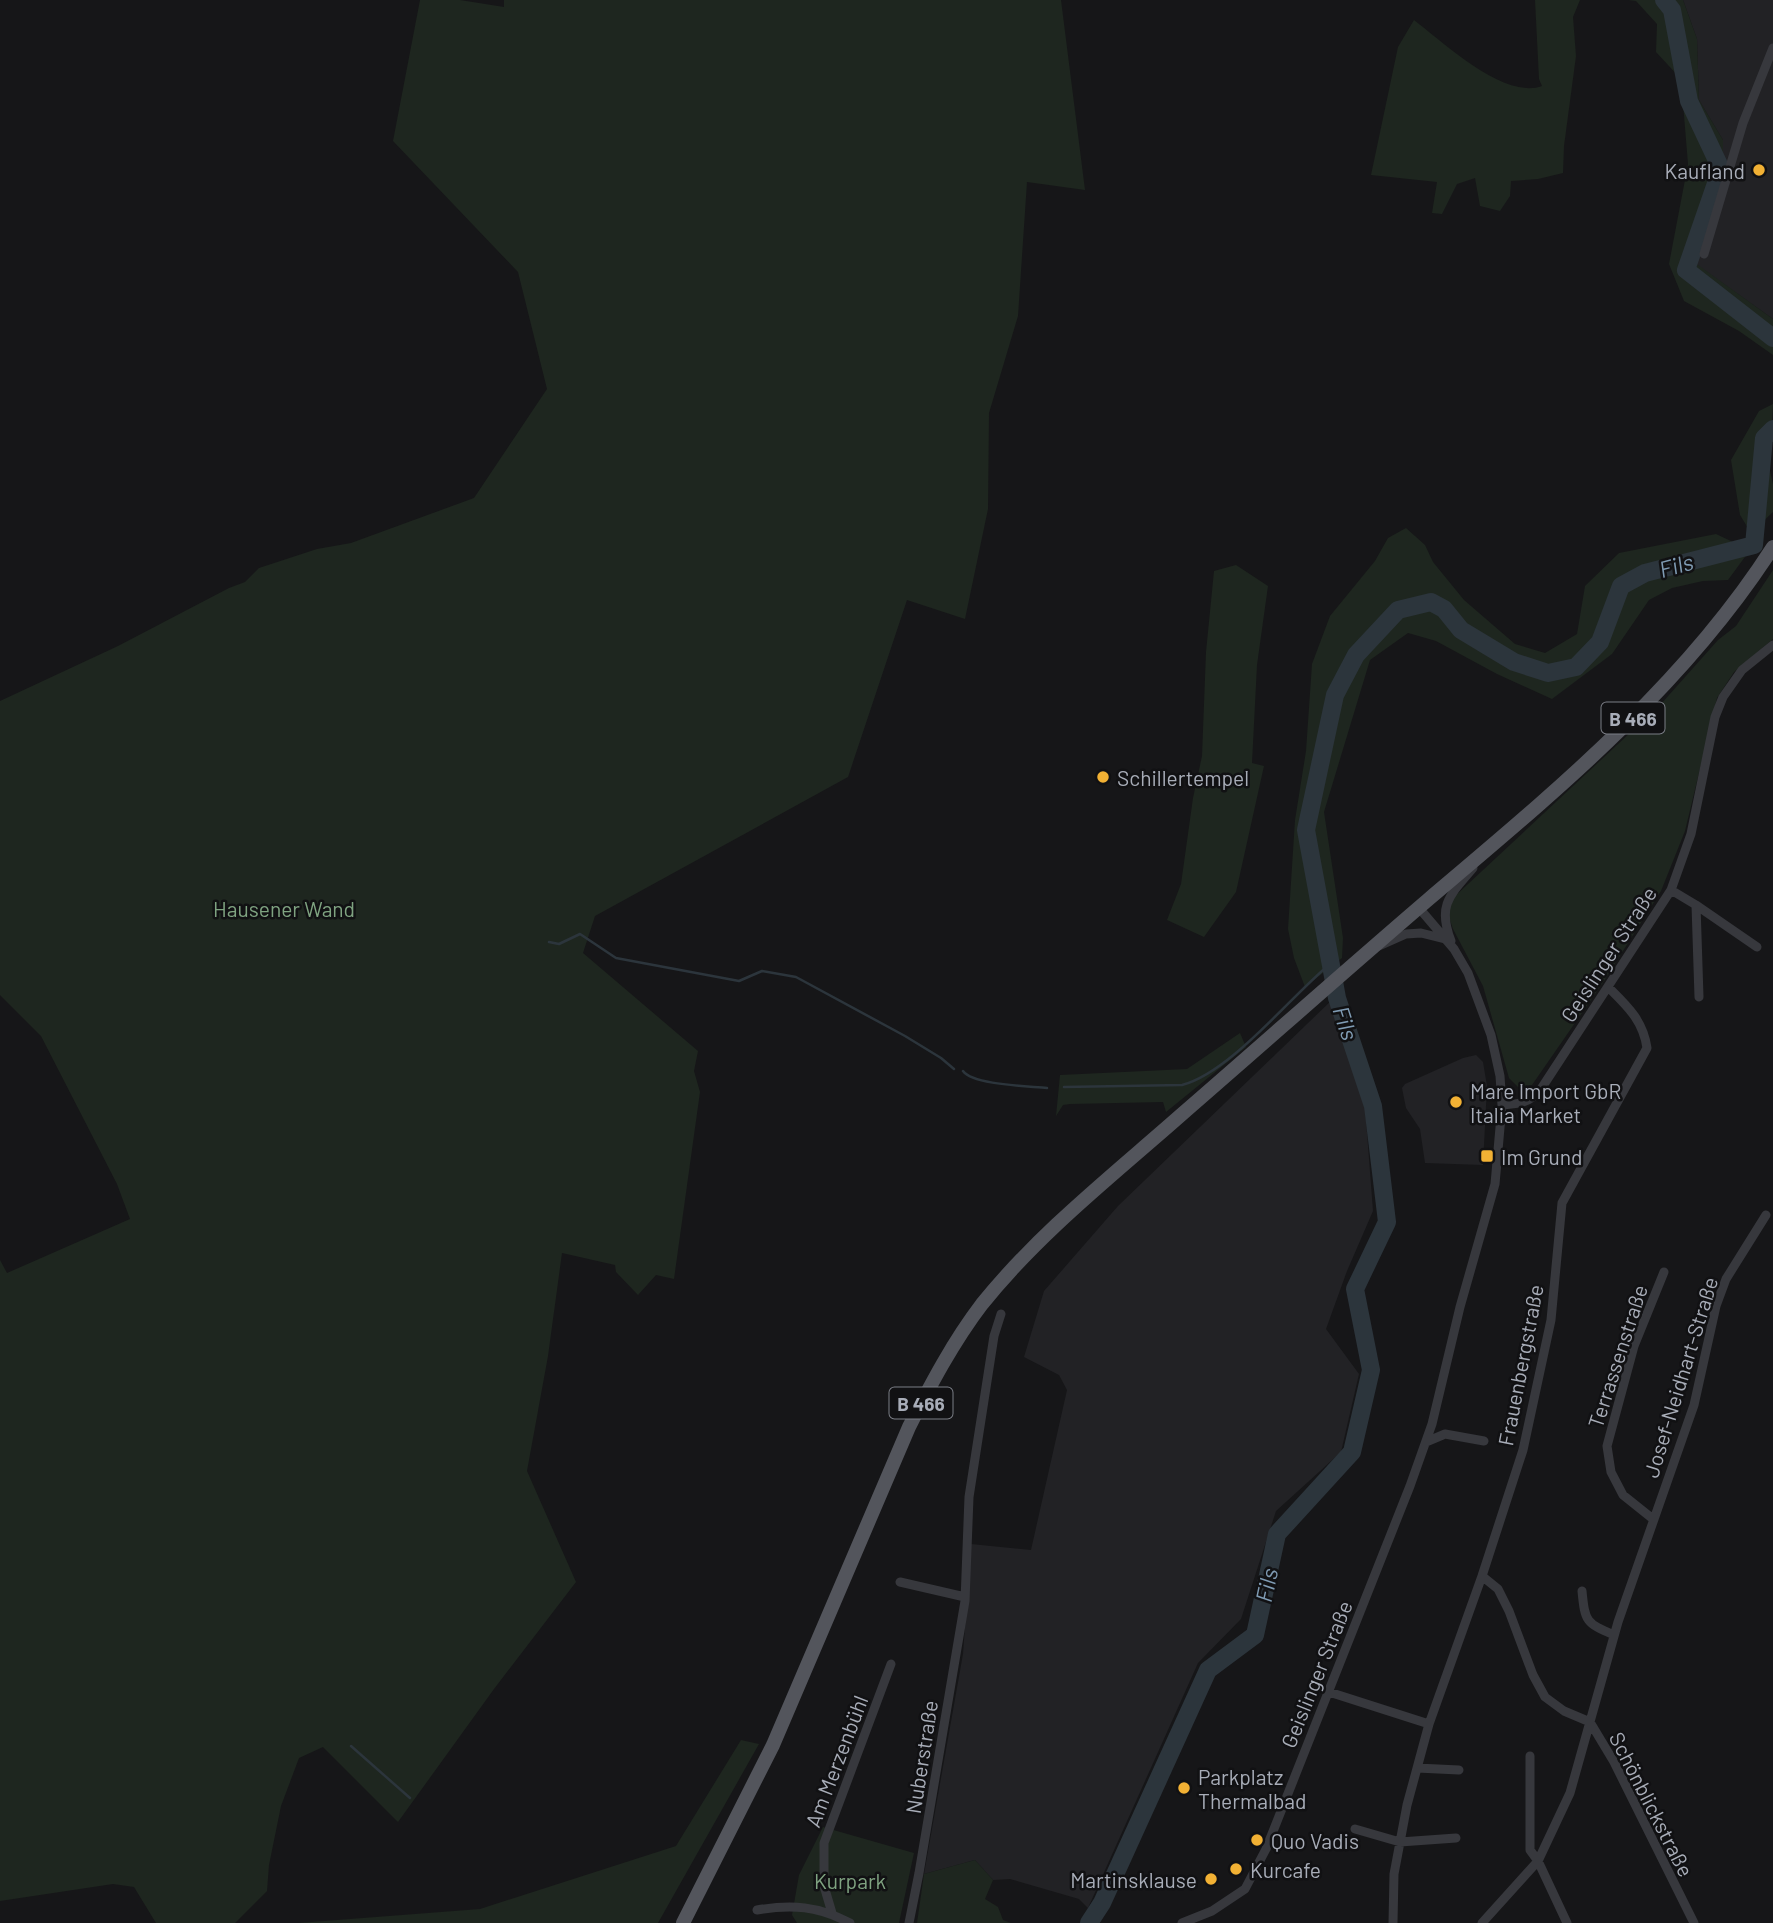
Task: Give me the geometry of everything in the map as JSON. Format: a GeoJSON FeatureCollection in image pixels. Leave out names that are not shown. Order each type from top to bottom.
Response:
{"type":"FeatureCollection","features":[{"type":"Feature","properties":{"kind":"main road","name":"B 466"},"geometry":{"type":"LineString","coordinates":[[683,1923],[773,1745],[909,1427],[962,1332],[984,1303],[1042,1239],[1317,996],[1499,840],[1633,718],[1698,647],[1754,577],[1773,547]]}},
{"type":"Feature","properties":{"kind":"street"},"geometry":{"type":"LineString","coordinates":[[1704,254],[1743,123],[1773,48]]}},
{"type":"Feature","properties":{"kind":"street","name":"Geislinger Straße"},"geometry":{"type":"LineString","coordinates":[[1502,1105],[1523,1104],[1532,1100],[1671,890],[1691,834],[1715,717],[1723,697],[1742,670],[1773,645]]}},
{"type":"Feature","properties":{"kind":"street","name":"Geislinger Straße"},"geometry":{"type":"LineString","coordinates":[[1182,1923],[1212,1911],[1245,1889],[1266,1849],[1432,1424],[1460,1307],[1494,1184],[1502,1105],[1500,1076],[1491,1035],[1473,983],[1446,928],[1446,905],[1450,894],[1499,840]]}},
{"type":"Feature","properties":{"kind":"street"},"geometry":{"type":"LineString","coordinates":[[1671,890],[1757,947]]}},
{"type":"Feature","properties":{"kind":"street"},"geometry":{"type":"LineString","coordinates":[[1696,905],[1699,997]]}},
{"type":"Feature","properties":{"kind":"street","name":"Geislinger Straße"},"geometry":{"type":"LineString","coordinates":[[1419,908],[1454,949]]}},
{"type":"Feature","properties":{"kind":"street"},"geometry":{"type":"LineString","coordinates":[[1371,949],[1406,934],[1421,933],[1445,939]]}},
{"type":"Feature","properties":{"kind":"street","name":"Frauenbergstraße"},"geometry":{"type":"LineString","coordinates":[[1393,1923],[1394,1874],[1429,1724],[1482,1576],[1523,1450],[1551,1321],[1562,1203],[1647,1048],[1645,1034],[1637,1017],[1608,987]]}},
{"type":"Feature","properties":{"kind":"street","name":"Josef-Neidhart-Straße"},"geometry":{"type":"LineString","coordinates":[[1482,1923],[1538,1861],[1570,1794],[1615,1635],[1653,1519],[1695,1405],[1716,1306],[1723,1288],[1766,1215]]}},
{"type":"Feature","properties":{"kind":"street","name":"Terrassenstraße"},"geometry":{"type":"LineString","coordinates":[[1653,1519],[1623,1495],[1611,1472],[1607,1446],[1634,1346],[1664,1272]]}},
{"type":"Feature","properties":{"kind":"street","name":"Nuberstraße"},"geometry":{"type":"LineString","coordinates":[[909,1923],[965,1597],[969,1497],[994,1336],[1001,1314]]}},
{"type":"Feature","properties":{"kind":"street"},"geometry":{"type":"LineString","coordinates":[[1426,1442],[1445,1434],[1484,1441]]}},
{"type":"Feature","properties":{"kind":"street","name":"Schönblickstraße"},"geometry":{"type":"LineString","coordinates":[[1482,1576],[1498,1589],[1533,1675],[1545,1697],[1564,1711],[1590,1723],[1614,1762],[1694,1923]]}},
{"type":"Feature","properties":{"kind":"street"},"geometry":{"type":"LineString","coordinates":[[900,1582],[965,1597]]}},
{"type":"Feature","properties":{"kind":"street"},"geometry":{"type":"LineString","coordinates":[[1582,1591],[1584,1612],[1592,1626],[1615,1635]]}},
{"type":"Feature","properties":{"kind":"street","name":"Am Merzenbühl"},"geometry":{"type":"LineString","coordinates":[[832,1913],[824,1886],[824,1843],[891,1664]]}},
{"type":"Feature","properties":{"kind":"street"},"geometry":{"type":"LineString","coordinates":[[1329,1692],[1429,1724]]}},
{"type":"Feature","properties":{"kind":"street"},"geometry":{"type":"LineString","coordinates":[[1530,1756],[1530,1850],[1538,1861],[1567,1923]]}},
{"type":"Feature","properties":{"kind":"street"},"geometry":{"type":"LineString","coordinates":[[1417,1768],[1460,1770]]}},
{"type":"Feature","properties":{"kind":"street"},"geometry":{"type":"LineString","coordinates":[[1355,1829],[1400,1842],[1456,1838]]}},
{"type":"Feature","properties":{"kind":"street"},"geometry":{"type":"LineString","coordinates":[[757,1910],[786,1905],[832,1913],[849,1923]]}},
{"type":"Feature","properties":{"kind":"shaded area"},"geometry":{"type":"Polygon","coordinates":[[[1683,0],[1773,0],[1773,319],[1694,263],[1693,242],[1723,175],[1723,140],[1699,100],[1697,39],[1683,0]]]}},
{"type":"Feature","properties":{"kind":"shaded area"},"geometry":{"type":"Polygon","coordinates":[[[1334,998],[1364,1093],[1373,1211],[1326,1329],[1359,1374],[1341,1452],[1276,1511],[1241,1619],[1198,1663],[1088,1908],[1079,1899],[1010,1879],[993,1880],[975,1860],[924,1874],[963,1654],[971,1544],[1031,1550],[1067,1390],[1059,1375],[1024,1357],[1044,1291],[1118,1206],[1334,998]]]}},
{"type":"Feature","properties":{"kind":"shaded area"},"geometry":{"type":"Polygon","coordinates":[[[1476,1055],[1483,1062],[1487,1086],[1483,1165],[1425,1163],[1420,1129],[1406,1108],[1402,1088],[1405,1084],[1463,1058],[1476,1055]]]}},
{"type":"Feature","properties":{"kind":"green space","name":"Hausener Wand"},"geometry":{"type":"Polygon","coordinates":[[[420,0],[460,0],[504,7],[504,0],[1061,0],[1085,190],[1027,182],[1018,316],[989,413],[988,509],[965,619],[907,600],[848,777],[595,916],[583,953],[698,1051],[694,1071],[700,1092],[674,1279],[656,1275],[638,1295],[616,1272],[615,1265],[562,1253],[548,1356],[527,1471],[576,1582],[494,1689],[398,1822],[323,1747],[299,1758],[281,1806],[269,1865],[267,1891],[235,1923],[156,1923],[134,1887],[113,1884],[0,1901],[0,1260],[7,1273],[130,1219],[117,1184],[41,1036],[0,995],[0,701],[245,582],[259,568],[317,549],[351,543],[474,498],[547,389],[518,272],[393,141],[420,0]]]}},
{"type":"Feature","properties":{"kind":"green space"},"geometry":{"type":"Polygon","coordinates":[[[1535,0],[1580,0],[1573,17],[1576,56],[1563,173],[1538,179],[1511,181],[1510,196],[1500,211],[1480,206],[1475,178],[1457,184],[1442,214],[1432,213],[1437,182],[1371,175],[1398,47],[1414,20],[1492,77],[1510,85],[1527,88],[1542,86],[1539,79],[1535,0]]]}},
{"type":"Feature","properties":{"kind":"green space"},"geometry":{"type":"Polygon","coordinates":[[[1628,0],[1683,0],[1697,39],[1699,100],[1723,140],[1723,175],[1693,242],[1694,262],[1773,319],[1773,355],[1739,331],[1684,301],[1669,264],[1688,164],[1681,79],[1656,52],[1657,24],[1636,1],[1628,0]]]}},
{"type":"Feature","properties":{"kind":"green space"},"geometry":{"type":"Polygon","coordinates":[[[1773,404],[1770,471],[1773,512],[1751,533],[1740,515],[1731,460],[1759,411],[1773,404]]]}},
{"type":"Feature","properties":{"kind":"green space"},"geometry":{"type":"Polygon","coordinates":[[[1406,528],[1425,545],[1433,562],[1464,600],[1515,644],[1545,653],[1577,634],[1585,586],[1619,553],[1716,534],[1750,550],[1728,580],[1703,581],[1672,588],[1649,600],[1612,654],[1552,699],[1497,674],[1436,641],[1408,633],[1370,660],[1324,812],[1343,938],[1342,958],[1305,987],[1294,958],[1288,929],[1295,820],[1306,751],[1312,664],[1330,616],[1375,561],[1388,538],[1406,528]]]}},
{"type":"Feature","properties":{"kind":"green space"},"geometry":{"type":"Polygon","coordinates":[[[1236,565],[1268,586],[1257,665],[1252,763],[1264,766],[1236,892],[1204,937],[1167,920],[1181,884],[1202,756],[1206,652],[1214,571],[1236,565]]]}},
{"type":"Feature","properties":{"kind":"green space"},"geometry":{"type":"Polygon","coordinates":[[[1773,570],[1773,639],[1734,672],[1717,698],[1685,831],[1661,891],[1602,984],[1532,1085],[1518,1087],[1509,1078],[1483,986],[1453,929],[1448,914],[1453,898],[1661,704],[1718,640],[1736,626],[1773,570]]]}},
{"type":"Feature","properties":{"kind":"green space"},"geometry":{"type":"Polygon","coordinates":[[[1240,1033],[1246,1047],[1166,1112],[1163,1102],[1070,1104],[1063,1105],[1056,1116],[1060,1075],[1187,1069],[1240,1033]]]}},
{"type":"Feature","properties":{"kind":"green space"},"geometry":{"type":"Polygon","coordinates":[[[741,1740],[759,1744],[658,1923],[298,1923],[480,1909],[676,1846],[741,1740]]]}},
{"type":"Feature","properties":{"kind":"green space","name":"Kurpark"},"geometry":{"type":"Polygon","coordinates":[[[823,1827],[914,1853],[899,1923],[797,1923],[792,1915],[799,1875],[823,1827]]]}},
{"type":"Feature","properties":{"kind":"green space","name":"Kurpark"},"geometry":{"type":"Polygon","coordinates":[[[975,1860],[993,1880],[985,1899],[998,1907],[1003,1920],[1011,1923],[917,1923],[924,1874],[975,1860]]]}},
{"type":"Feature","properties":{"kind":"waterway","name":"Fils"},"geometry":{"type":"LineString","coordinates":[[1664,0],[1672,10],[1689,101],[1721,169],[1686,270],[1773,338]]}},
{"type":"Feature","properties":{"kind":"waterway","name":"Fils"},"geometry":{"type":"LineString","coordinates":[[1089,1923],[1102,1903],[1208,1670],[1255,1635],[1277,1534],[1352,1452],[1371,1370],[1355,1289],[1387,1222],[1373,1106],[1337,998],[1306,830],[1335,695],[1356,655],[1398,610],[1431,602],[1444,609],[1461,630],[1514,662],[1548,673],[1576,667],[1600,642],[1621,586],[1645,573],[1754,545],[1764,438],[1773,429]]}},
{"type":"Feature","properties":{"kind":"waterway"},"geometry":{"type":"LineString","coordinates":[[549,942],[559,944],[580,934],[616,958],[739,981],[762,971],[796,977],[905,1036],[954,1069]]}},
{"type":"Feature","properties":{"kind":"waterway"},"geometry":{"type":"LineString","coordinates":[[1064,1087],[1182,1085],[1201,1077],[1240,1050],[1330,964]]}},
{"type":"Feature","properties":{"kind":"waterway"},"geometry":{"type":"LineString","coordinates":[[963,1071],[969,1076],[989,1082],[1047,1088]]}},
{"type":"Feature","properties":{"kind":"waterway"},"geometry":{"type":"LineString","coordinates":[[351,1746],[410,1798]]}},
{"type":"Feature","properties":{"kind":"place","name":"Kaufland"},"geometry":{"type":"Point","coordinates":[1759,170]}},
{"type":"Feature","properties":{"kind":"place","name":"Schillertempel"},"geometry":{"type":"Point","coordinates":[1103,777]}},
{"type":"Feature","properties":{"kind":"place","name":"Mare Import GbR Italia Market"},"geometry":{"type":"Point","coordinates":[1456,1102]}},
{"type":"Feature","properties":{"kind":"place","name":"Im Grund"},"geometry":{"type":"Point","coordinates":[1487,1156]}},
{"type":"Feature","properties":{"kind":"place","name":"Parkplatz Thermalbad"},"geometry":{"type":"Point","coordinates":[1184,1788]}},
{"type":"Feature","properties":{"kind":"place","name":"Quo Vadis"},"geometry":{"type":"Point","coordinates":[1257,1840]}},
{"type":"Feature","properties":{"kind":"place","name":"Kurcafe"},"geometry":{"type":"Point","coordinates":[1236,1869]}},
{"type":"Feature","properties":{"kind":"place","name":"Martinsklause"},"geometry":{"type":"Point","coordinates":[1211,1879]}}]}
